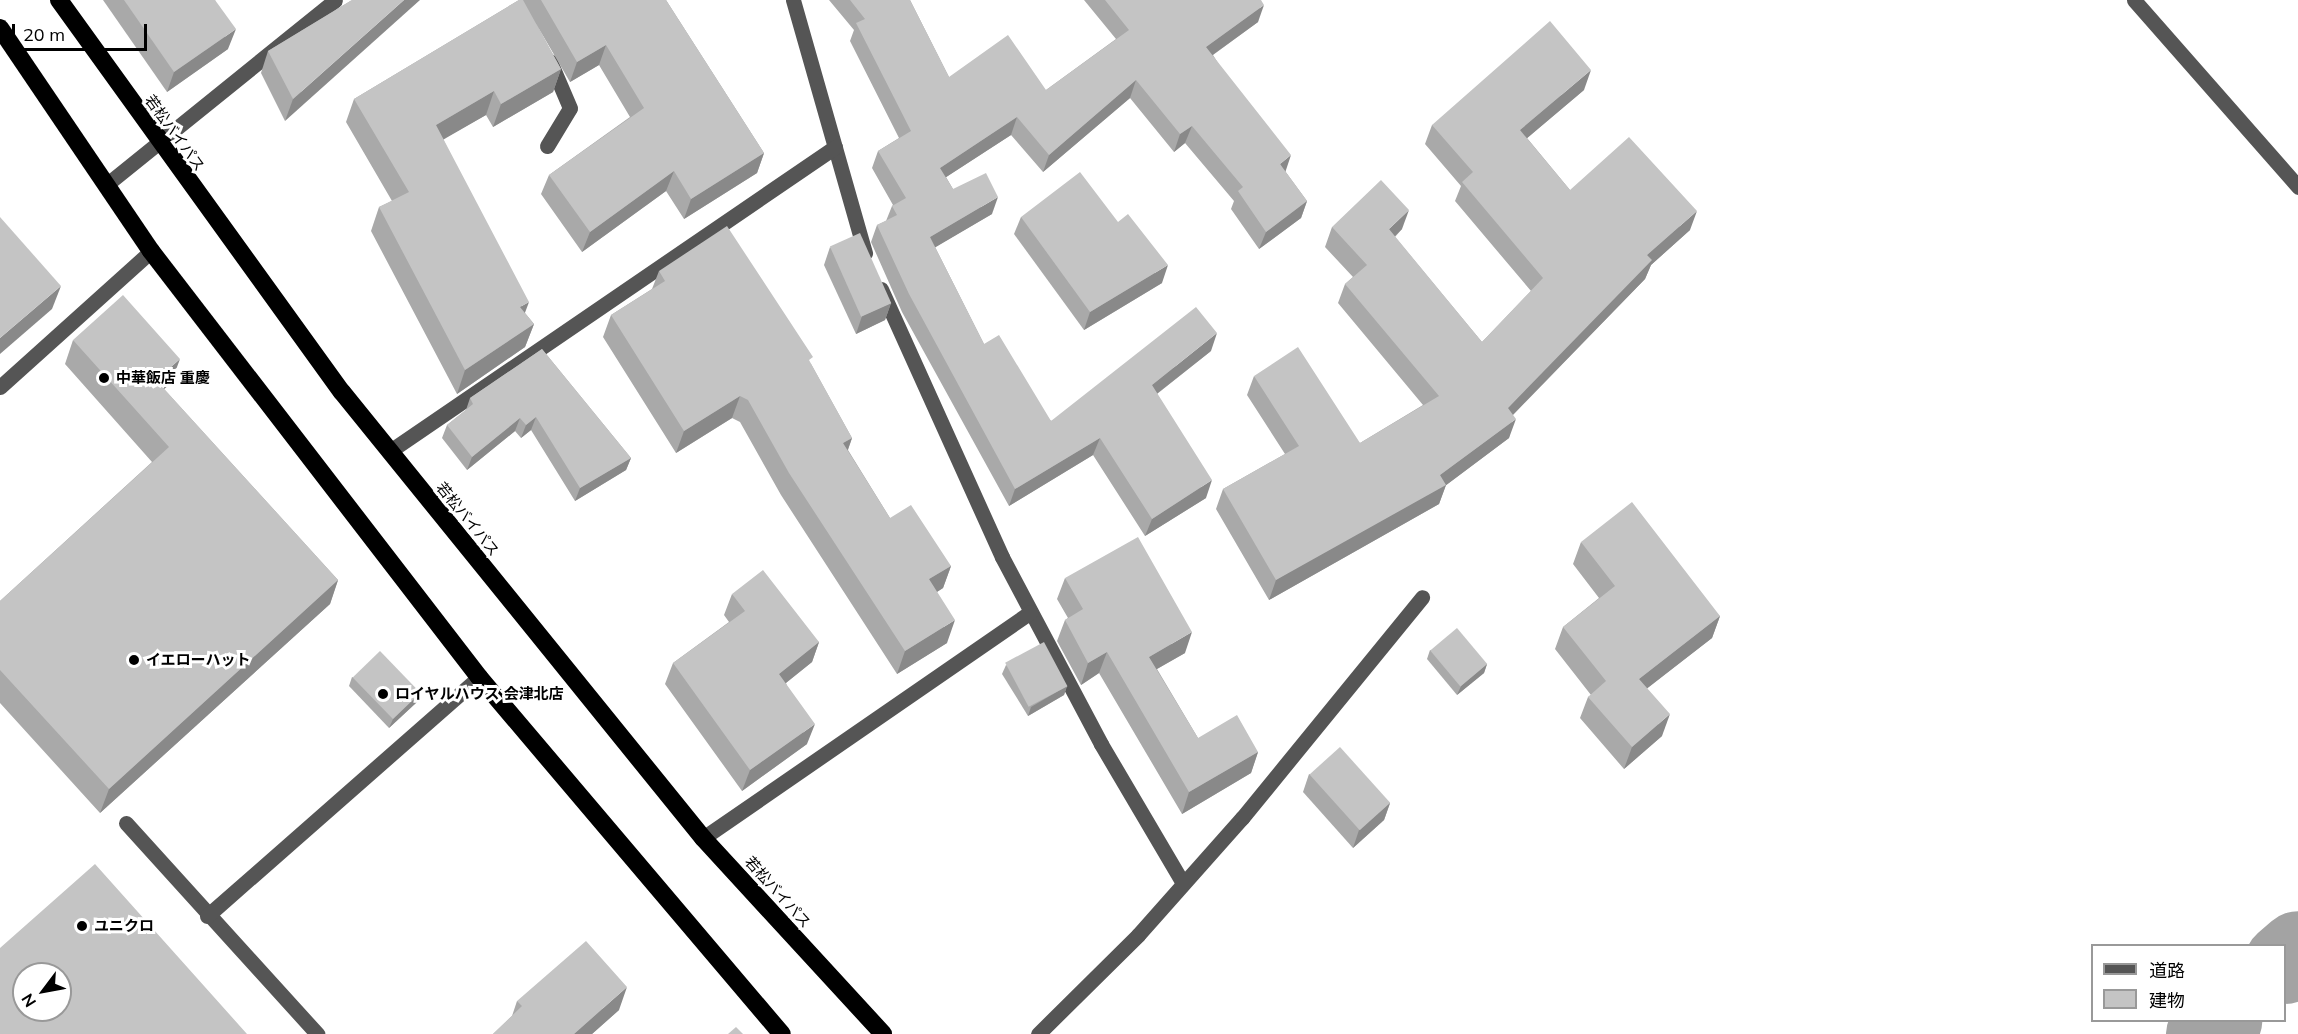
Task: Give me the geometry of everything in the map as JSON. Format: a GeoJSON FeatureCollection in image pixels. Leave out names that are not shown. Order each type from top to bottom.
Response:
{"type":"FeatureCollection","features":[{"type":"Feature","properties":{"kind":"highway","name":"若松バイパス"},"geometry":{"type":"LineString","coordinates":[[59,0],[160,146],[390,451],[703,838],[883,1034]]}},
{"type":"Feature","properties":{"kind":"highway"},"geometry":{"type":"LineString","coordinates":[[0,28],[151,251],[480,677],[782,1034]]}},
{"type":"Feature","properties":{"kind":"street"},"geometry":{"type":"LineString","coordinates":[[106,185],[160,146],[335,0]]}},
{"type":"Feature","properties":{"kind":"street"},"geometry":{"type":"LineString","coordinates":[[793,0],[835,147],[857,235],[1031,612],[1183,883]]}},
{"type":"Feature","properties":{"kind":"street"},"geometry":{"type":"LineString","coordinates":[[2134,0],[2298,187]]}},
{"type":"Feature","properties":{"kind":"street"},"geometry":{"type":"LineString","coordinates":[[541,46],[570,108],[547,146]]}},
{"type":"Feature","properties":{"kind":"street"},"geometry":{"type":"LineString","coordinates":[[390,451],[835,147]]}},
{"type":"Feature","properties":{"kind":"street"},"geometry":{"type":"LineString","coordinates":[[0,387],[151,251]]}},
{"type":"Feature","properties":{"kind":"street"},"geometry":{"type":"LineString","coordinates":[[1038,1034],[1183,883],[1422,597]]}},
{"type":"Feature","properties":{"kind":"street"},"geometry":{"type":"LineString","coordinates":[[703,838],[1031,612]]}},
{"type":"Feature","properties":{"kind":"street"},"geometry":{"type":"LineString","coordinates":[[207,916],[480,677]]}},
{"type":"Feature","properties":{"kind":"street"},"geometry":{"type":"LineString","coordinates":[[126,823],[207,916],[317,1034]]}},
{"type":"Feature","properties":{"kind":"building"},"geometry":{"type":"Polygon","coordinates":[[[124,0],[215,0],[236,29],[174,72],[124,0]]]}},
{"type":"Feature","properties":{"kind":"building"},"geometry":{"type":"Polygon","coordinates":[[[352,0],[404,0],[293,99],[268,51],[352,0]]]}},
{"type":"Feature","properties":{"kind":"building"},"geometry":{"type":"Polygon","coordinates":[[[519,0],[523,0],[561,69],[501,104],[494,91],[436,125],[529,302],[520,307],[534,324],[465,370],[379,207],[409,192],[354,99],[519,0]]]}},
{"type":"Feature","properties":{"kind":"building"},"geometry":{"type":"Polygon","coordinates":[[[541,0],[666,0],[764,153],[691,199],[674,171],[590,232],[549,175],[644,108],[606,45],[577,62],[541,0]]]}},
{"type":"Feature","properties":{"kind":"building"},"geometry":{"type":"Polygon","coordinates":[[[850,0],[910,0],[949,77],[1008,35],[1046,90],[1129,30],[1105,0],[1261,0],[1264,5],[1206,47],[1291,155],[1280,164],[1307,201],[1266,232],[1238,191],[1243,187],[1192,126],[1180,134],[1136,80],[1049,155],[1017,117],[940,168],[953,189],[986,173],[998,197],[930,237],[984,344],[999,335],[1051,421],[1196,307],[1217,333],[1152,385],[1212,480],[1152,519],[1100,438],[1015,489],[909,294],[877,225],[897,215],[892,206],[906,198],[878,151],[911,131],[856,23],[865,19],[850,0]]]}},
{"type":"Feature","properties":{"kind":"building"},"geometry":{"type":"Polygon","coordinates":[[[1550,21],[1591,70],[1520,130],[1570,190],[1629,137],[1697,211],[1647,255],[1652,260],[1508,408],[1516,419],[1440,475],[1446,485],[1276,580],[1223,489],[1299,446],[1254,376],[1298,347],[1360,443],[1439,396],[1345,284],[1367,265],[1332,227],[1381,180],[1409,210],[1389,229],[1482,342],[1543,278],[1462,182],[1473,172],[1432,125],[1550,21]]]}},
{"type":"Feature","properties":{"kind":"building"},"geometry":{"type":"Polygon","coordinates":[[[1080,172],[1118,222],[1128,214],[1168,265],[1090,312],[1021,217],[1080,172]]]}},
{"type":"Feature","properties":{"kind":"building"},"geometry":{"type":"Polygon","coordinates":[[[0,217],[61,286],[0,338],[0,217]]]}},
{"type":"Feature","properties":{"kind":"building"},"geometry":{"type":"Polygon","coordinates":[[[727,226],[813,357],[809,360],[852,438],[843,443],[890,518],[911,505],[951,566],[929,579],[955,620],[905,651],[789,473],[748,400],[740,396],[684,431],[611,315],[665,281],[659,271],[727,226]]]}},
{"type":"Feature","properties":{"kind":"building"},"geometry":{"type":"Polygon","coordinates":[[[860,233],[891,303],[861,317],[830,246],[860,233]]]}},
{"type":"Feature","properties":{"kind":"building","name":"イエローハット"},"geometry":{"type":"Polygon","coordinates":[[[123,295],[180,359],[156,380],[338,580],[109,789],[0,670],[0,601],[169,447],[73,340],[123,295]]]}},
{"type":"Feature","properties":{"kind":"building"},"geometry":{"type":"Polygon","coordinates":[[[542,349],[631,458],[580,488],[536,417],[526,425],[520,418],[472,457],[447,425],[473,404],[470,398],[542,349]]]}},
{"type":"Feature","properties":{"kind":"building"},"geometry":{"type":"Polygon","coordinates":[[[1632,502],[1720,616],[1639,679],[1670,714],[1632,747],[1588,697],[1606,681],[1563,627],[1615,586],[1581,542],[1632,502]]]}},
{"type":"Feature","properties":{"kind":"building"},"geometry":{"type":"Polygon","coordinates":[[[1138,537],[1192,632],[1149,657],[1198,738],[1237,715],[1258,752],[1189,792],[1107,652],[1088,663],[1065,620],[1083,609],[1065,578],[1138,537]]]}},
{"type":"Feature","properties":{"kind":"building"},"geometry":{"type":"Polygon","coordinates":[[[763,570],[819,642],[779,674],[815,724],[750,770],[673,663],[745,611],[732,594],[763,570]]]}},
{"type":"Feature","properties":{"kind":"building"},"geometry":{"type":"Polygon","coordinates":[[[1457,628],[1487,664],[1460,687],[1430,650],[1457,628]]]}},
{"type":"Feature","properties":{"kind":"building"},"geometry":{"type":"Polygon","coordinates":[[[1044,642],[1067,686],[1029,707],[1005,663],[1044,642]]]}},
{"type":"Feature","properties":{"kind":"building","name":"ロイヤルハウス 会津北店"},"geometry":{"type":"Polygon","coordinates":[[[380,651],[420,693],[393,719],[353,677],[380,651]]]}},
{"type":"Feature","properties":{"kind":"building"},"geometry":{"type":"Polygon","coordinates":[[[1340,747],[1390,803],[1360,830],[1310,774],[1340,747]]]}},
{"type":"Feature","properties":{"kind":"building","name":"ユニクロ"},"geometry":{"type":"Polygon","coordinates":[[[95,864],[247,1034],[0,1034],[0,948],[95,864]]]}},
{"type":"Feature","properties":{"kind":"building"},"geometry":{"type":"Polygon","coordinates":[[[586,941],[627,987],[574,1034],[493,1034],[522,1006],[517,1001],[586,941]]]}},
{"type":"Feature","properties":{"kind":"building"},"geometry":{"type":"Polygon","coordinates":[[[736,1027],[743,1034],[728,1034],[736,1027]]]}},
{"type":"Feature","properties":{"kind":"waterway"},"geometry":{"type":"LineString","coordinates":[[2286,961],[2298,951]]}},
{"type":"Feature","properties":{"kind":"waterway"},"geometry":{"type":"LineString","coordinates":[[2206,1034],[2219,1022]]}},
{"type":"Feature","properties":{"kind":"place","name":"中華飯店 重慶"},"geometry":{"type":"Point","coordinates":[104,378]}},
{"type":"Feature","properties":{"kind":"place","name":"イエローハット"},"geometry":{"type":"Point","coordinates":[134,660]}},
{"type":"Feature","properties":{"kind":"place","name":"ロイヤルハウス 会津北店"},"geometry":{"type":"Point","coordinates":[383,694]}},
{"type":"Feature","properties":{"kind":"place","name":"ユニクロ"},"geometry":{"type":"Point","coordinates":[82,926]}}]}
